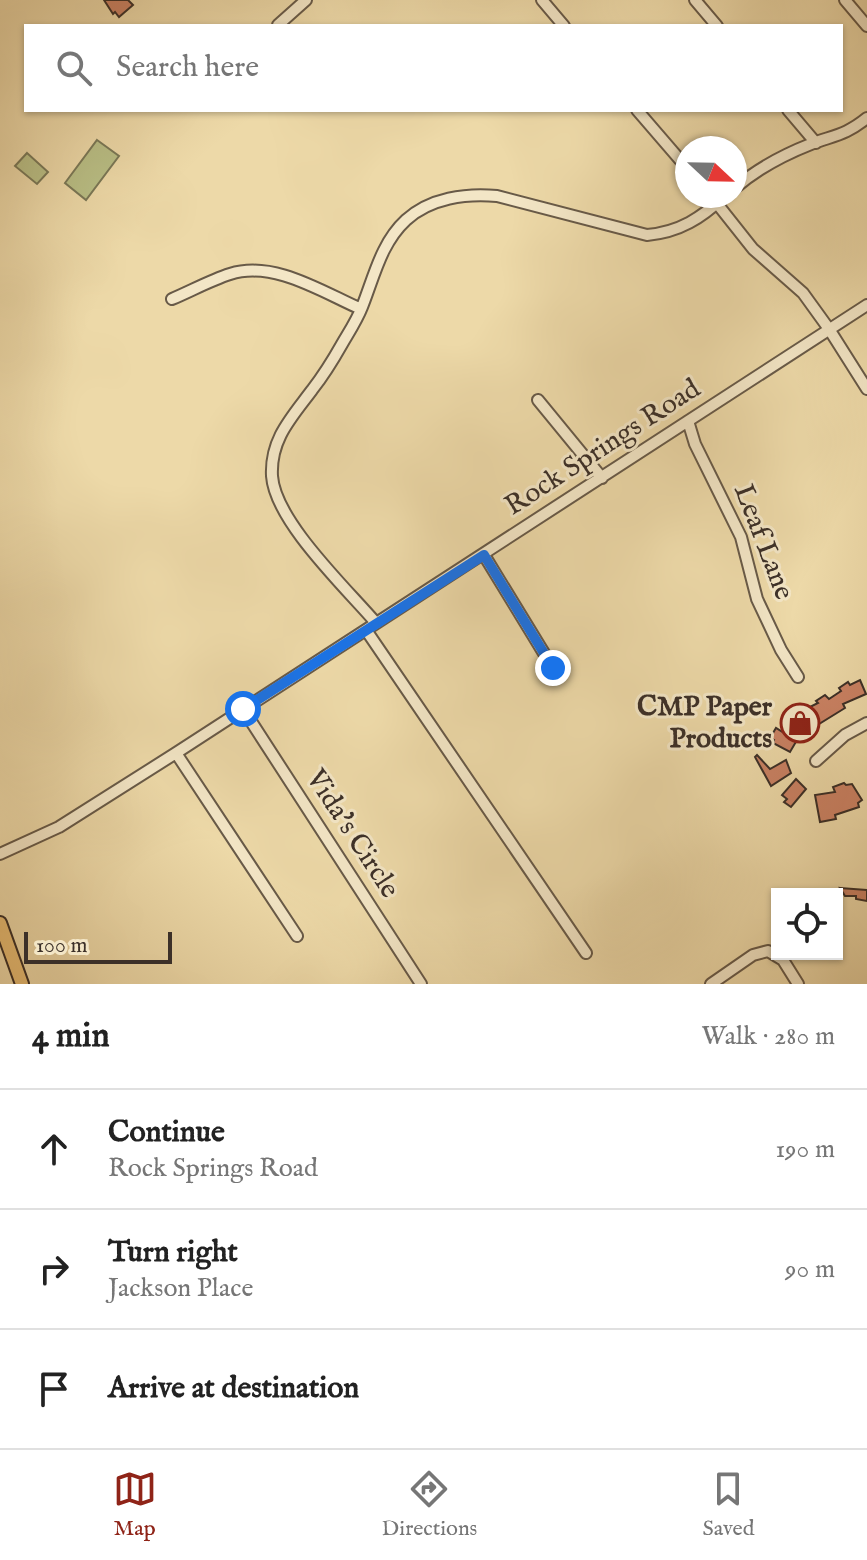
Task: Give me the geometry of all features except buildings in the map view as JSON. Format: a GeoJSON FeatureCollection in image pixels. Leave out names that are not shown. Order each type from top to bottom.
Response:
{"type":"FeatureCollection","features":[{"type":"Feature","properties":{"kind":"main road"},"geometry":{"type":"LineString","coordinates":[[0,923],[22,984]]}},
{"type":"Feature","properties":{"kind":"street"},"geometry":{"type":"LineString","coordinates":[[279,24],[306,0]]}},
{"type":"Feature","properties":{"kind":"street"},"geometry":{"type":"LineString","coordinates":[[542,0],[562,24]]}},
{"type":"Feature","properties":{"kind":"street"},"geometry":{"type":"LineString","coordinates":[[695,0],[715,24]]}},
{"type":"Feature","properties":{"kind":"street"},"geometry":{"type":"LineString","coordinates":[[845,0],[867,26]]}},
{"type":"Feature","properties":{"kind":"street"},"geometry":{"type":"LineString","coordinates":[[639,112],[675,154]]}},
{"type":"Feature","properties":{"kind":"street"},"geometry":{"type":"LineString","coordinates":[[790,112],[816,143]]}},
{"type":"Feature","properties":{"kind":"street"},"geometry":{"type":"LineString","coordinates":[[747,178],[758,168],[816,143],[846,134],[867,118]]}},
{"type":"Feature","properties":{"kind":"street"},"geometry":{"type":"LineString","coordinates":[[376,623],[289,521],[278,500],[272,476],[278,438],[289,416],[313,390],[341,346],[393,236],[415,213],[447,198],[472,193],[497,196],[647,235],[667,233],[696,221],[708,208]]}},
{"type":"Feature","properties":{"kind":"street"},"geometry":{"type":"LineString","coordinates":[[725,208],[753,249],[803,293],[867,389]]}},
{"type":"Feature","properties":{"kind":"street"},"geometry":{"type":"LineString","coordinates":[[172,299],[231,273],[255,270],[282,275],[361,309]]}},
{"type":"Feature","properties":{"kind":"street","name":"Rock Springs Road"},"geometry":{"type":"LineString","coordinates":[[0,854],[59,827],[176,753],[867,305]]}},
{"type":"Feature","properties":{"kind":"street"},"geometry":{"type":"LineString","coordinates":[[538,400],[602,478]]}},
{"type":"Feature","properties":{"kind":"street","name":"Leaf Lane"},"geometry":{"type":"LineString","coordinates":[[688,421],[695,444],[741,537],[757,599],[781,650],[798,677]]}},
{"type":"Feature","properties":{"kind":"street"},"geometry":{"type":"LineString","coordinates":[[484,555],[553,668]]}},
{"type":"Feature","properties":{"kind":"street"},"geometry":{"type":"LineString","coordinates":[[366,630],[586,953]]}},
{"type":"Feature","properties":{"kind":"street","name":"Vida's Circle"},"geometry":{"type":"LineString","coordinates":[[243,709],[421,984]]}},
{"type":"Feature","properties":{"kind":"street"},"geometry":{"type":"LineString","coordinates":[[816,761],[845,735],[867,723]]}},
{"type":"Feature","properties":{"kind":"street"},"geometry":{"type":"LineString","coordinates":[[176,753],[297,936]]}},
{"type":"Feature","properties":{"kind":"street"},"geometry":{"type":"LineString","coordinates":[[711,984],[753,955],[768,951],[783,960],[798,984]]}},
{"type":"Feature","properties":{"kind":"green space"},"geometry":{"type":"Polygon","coordinates":[[[97,140],[119,156],[86,200],[65,183],[97,140]]]}},
{"type":"Feature","properties":{"kind":"green space"},"geometry":{"type":"Polygon","coordinates":[[[27,153],[48,172],[37,184],[15,166],[27,153]]]}},
{"type":"Feature","properties":{"kind":"place","name":"CMP Paper Products"},"geometry":{"type":"Point","coordinates":[800,723]}},
{"type":"Feature","properties":{"kind":"route"},"geometry":{"type":"LineString","coordinates":[[243,709],[484,555],[553,668]]}}]}
